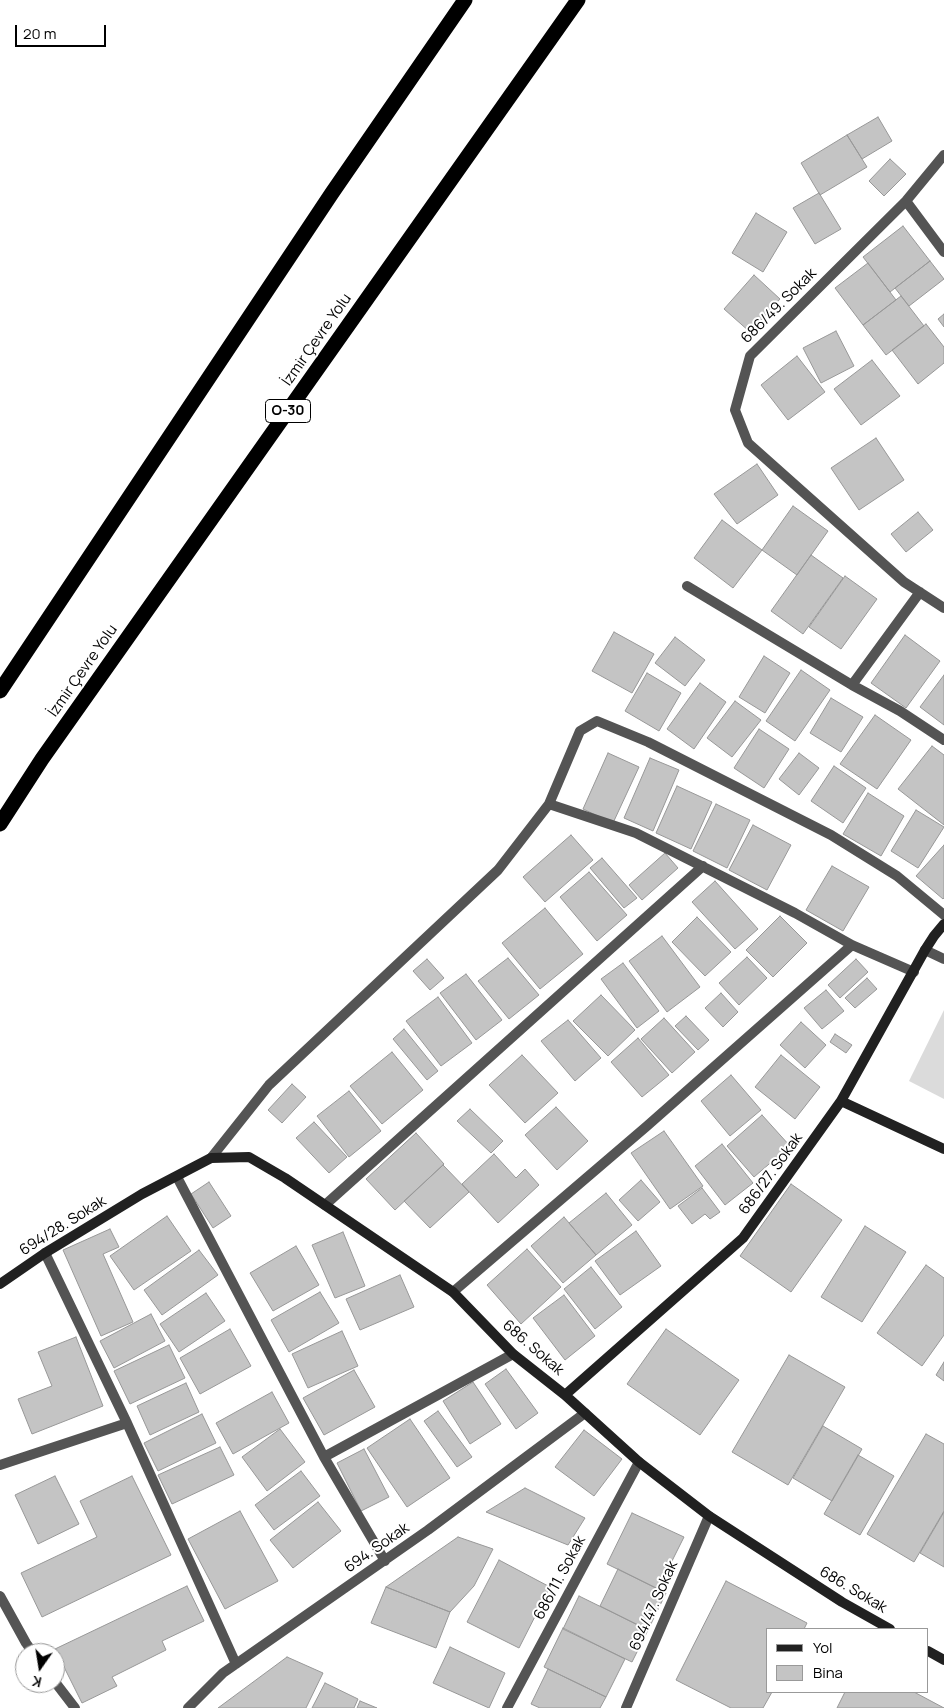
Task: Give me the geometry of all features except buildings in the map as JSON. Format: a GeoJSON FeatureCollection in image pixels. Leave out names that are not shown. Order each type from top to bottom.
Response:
{"type":"FeatureCollection","features":[{"type":"Feature","properties":{"kind":"highway"},"geometry":{"type":"LineString","coordinates":[[0,692],[327,201],[465,0]]}},
{"type":"Feature","properties":{"kind":"highway","name":"İzmir Çevre Yolu"},"geometry":{"type":"LineString","coordinates":[[0,824],[42,759],[578,0]]}},
{"type":"Feature","properties":{"kind":"street","name":"686/49. Sokak"},"geometry":{"type":"LineString","coordinates":[[944,155],[906,201],[750,356],[735,410],[748,443],[904,582],[944,608]]}},
{"type":"Feature","properties":{"kind":"street"},"geometry":{"type":"LineString","coordinates":[[906,201],[944,252]]}},
{"type":"Feature","properties":{"kind":"street"},"geometry":{"type":"LineString","coordinates":[[687,586],[852,685],[900,711],[944,740]]}},
{"type":"Feature","properties":{"kind":"street"},"geometry":{"type":"LineString","coordinates":[[852,685],[920,592]]}},
{"type":"Feature","properties":{"kind":"street"},"geometry":{"type":"LineString","coordinates":[[211,1158],[269,1084],[498,870],[549,804],[580,730],[597,721],[648,742],[831,836],[897,876],[944,915]]}},
{"type":"Feature","properties":{"kind":"street"},"geometry":{"type":"LineString","coordinates":[[549,804],[636,833],[703,866],[852,945],[914,972]]}},
{"type":"Feature","properties":{"kind":"street"},"geometry":{"type":"LineString","coordinates":[[325,1205],[703,866]]}},
{"type":"Feature","properties":{"kind":"street","name":"686/27. Sokak"},"geometry":{"type":"LineString","coordinates":[[565,1395],[743,1238],[842,1101],[925,950],[944,924]]}},
{"type":"Feature","properties":{"kind":"street"},"geometry":{"type":"LineString","coordinates":[[453,1292],[852,945]]}},
{"type":"Feature","properties":{"kind":"street"},"geometry":{"type":"LineString","coordinates":[[925,950],[944,959]]}},
{"type":"Feature","properties":{"kind":"street"},"geometry":{"type":"LineString","coordinates":[[842,1101],[944,1149]]}},
{"type":"Feature","properties":{"kind":"street","name":"686. Sokak"},"geometry":{"type":"LineString","coordinates":[[142,1194],[211,1158],[249,1157],[325,1205],[453,1292],[513,1354],[565,1395],[639,1462],[709,1516],[842,1602],[888,1628]]}},
{"type":"Feature","properties":{"kind":"street"},"geometry":{"type":"LineString","coordinates":[[177,1177],[324,1457],[385,1561]]}},
{"type":"Feature","properties":{"kind":"street","name":"694/28. Sokak"},"geometry":{"type":"LineString","coordinates":[[0,1284],[45,1253],[142,1194]]}},
{"type":"Feature","properties":{"kind":"street"},"geometry":{"type":"LineString","coordinates":[[45,1253],[126,1423],[236,1664]]}},
{"type":"Feature","properties":{"kind":"street"},"geometry":{"type":"LineString","coordinates":[[324,1457],[513,1354]]}},
{"type":"Feature","properties":{"kind":"street","name":"694. Sokak"},"geometry":{"type":"LineString","coordinates":[[191,1707],[223,1673],[385,1561],[585,1413]]}},
{"type":"Feature","properties":{"kind":"street"},"geometry":{"type":"LineString","coordinates":[[0,1465],[126,1423]]}},
{"type":"Feature","properties":{"kind":"street","name":"686/11. Sokak"},"geometry":{"type":"LineString","coordinates":[[507,1708],[639,1462]]}},
{"type":"Feature","properties":{"kind":"street","name":"694/47. Sokak"},"geometry":{"type":"LineString","coordinates":[[626,1708],[709,1516]]}},
{"type":"Feature","properties":{"kind":"street"},"geometry":{"type":"LineString","coordinates":[[0,1596],[26,1643]]}},
{"type":"Feature","properties":{"kind":"street"},"geometry":{"type":"LineString","coordinates":[[929,1652],[944,1660]]}},
{"type":"Feature","properties":{"kind":"street"},"geometry":{"type":"LineString","coordinates":[[63,1693],[75,1708]]}},
{"type":"Feature","properties":{"kind":"shaded area"},"geometry":{"type":"Polygon","coordinates":[[[944,1010],[944,1099],[909,1081],[944,1010]]]}}]}
